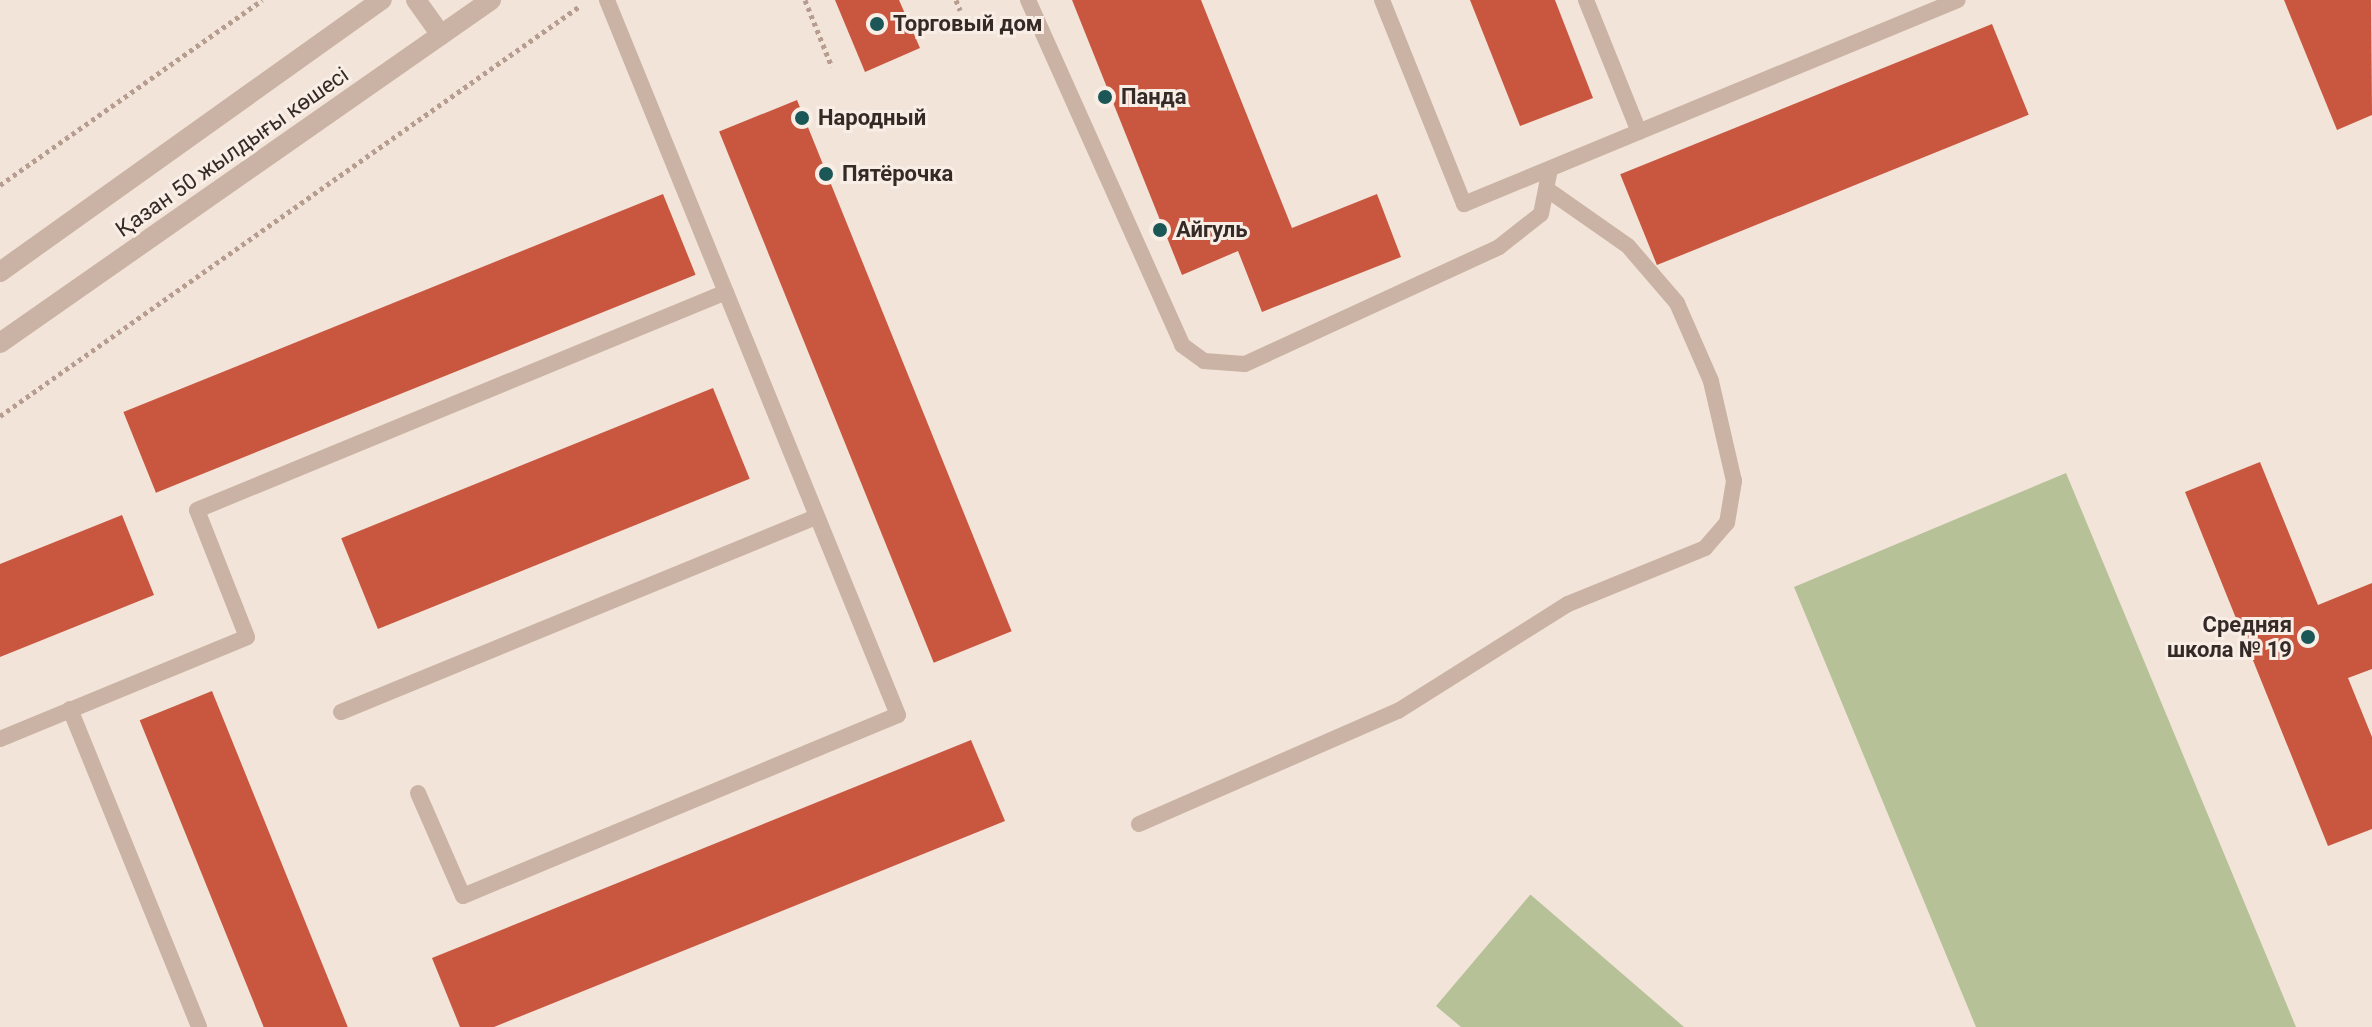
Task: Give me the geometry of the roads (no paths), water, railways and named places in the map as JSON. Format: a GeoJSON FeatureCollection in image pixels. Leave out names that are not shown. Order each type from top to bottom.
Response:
{"type":"FeatureCollection","features":[{"type":"Feature","properties":{"kind":"street","name":"Қазан 50 жылдығы көшесі"},"geometry":{"type":"LineString","coordinates":[[0,272],[382,0]]}},
{"type":"Feature","properties":{"kind":"street"},"geometry":{"type":"LineString","coordinates":[[416,0],[441,35]]}},
{"type":"Feature","properties":{"kind":"street","name":"Қазан 50 жылдығы көшесі"},"geometry":{"type":"LineString","coordinates":[[0,343],[491,0]]}},
{"type":"Feature","properties":{"kind":"lane"},"geometry":{"type":"LineString","coordinates":[[418,793],[463,896],[898,715],[607,0]]}},
{"type":"Feature","properties":{"kind":"lane"},"geometry":{"type":"LineString","coordinates":[[1028,0],[1182,345],[1204,361],[1245,364],[1499,247],[1541,214],[1551,192],[1550,169]]}},
{"type":"Feature","properties":{"kind":"lane"},"geometry":{"type":"LineString","coordinates":[[1382,0],[1464,204],[1958,0]]}},
{"type":"Feature","properties":{"kind":"lane"},"geometry":{"type":"LineString","coordinates":[[1586,0],[1639,132]]}},
{"type":"Feature","properties":{"kind":"lane"},"geometry":{"type":"LineString","coordinates":[[1139,824],[1398,711],[1568,604],[1705,548],[1727,523],[1734,481],[1711,381],[1677,303],[1628,246],[1551,192]]}},
{"type":"Feature","properties":{"kind":"lane"},"geometry":{"type":"LineString","coordinates":[[0,739],[247,637],[197,510],[726,292]]}},
{"type":"Feature","properties":{"kind":"lane"},"geometry":{"type":"LineString","coordinates":[[341,712],[816,517]]}},
{"type":"Feature","properties":{"kind":"lane"},"geometry":{"type":"LineString","coordinates":[[70,709],[199,1027]]}},
{"type":"Feature","properties":{"kind":"place","name":"Торговый дом"},"geometry":{"type":"Point","coordinates":[877,24]}},
{"type":"Feature","properties":{"kind":"place","name":"Панда"},"geometry":{"type":"Point","coordinates":[1105,97]}},
{"type":"Feature","properties":{"kind":"place","name":"Народный"},"geometry":{"type":"Point","coordinates":[802,118]}},
{"type":"Feature","properties":{"kind":"place","name":"Пятёрочка"},"geometry":{"type":"Point","coordinates":[826,174]}},
{"type":"Feature","properties":{"kind":"place","name":"Айгуль"},"geometry":{"type":"Point","coordinates":[1160,230]}},
{"type":"Feature","properties":{"kind":"place","name":"Средняя школа № 19"},"geometry":{"type":"Point","coordinates":[2308,637]}}]}
